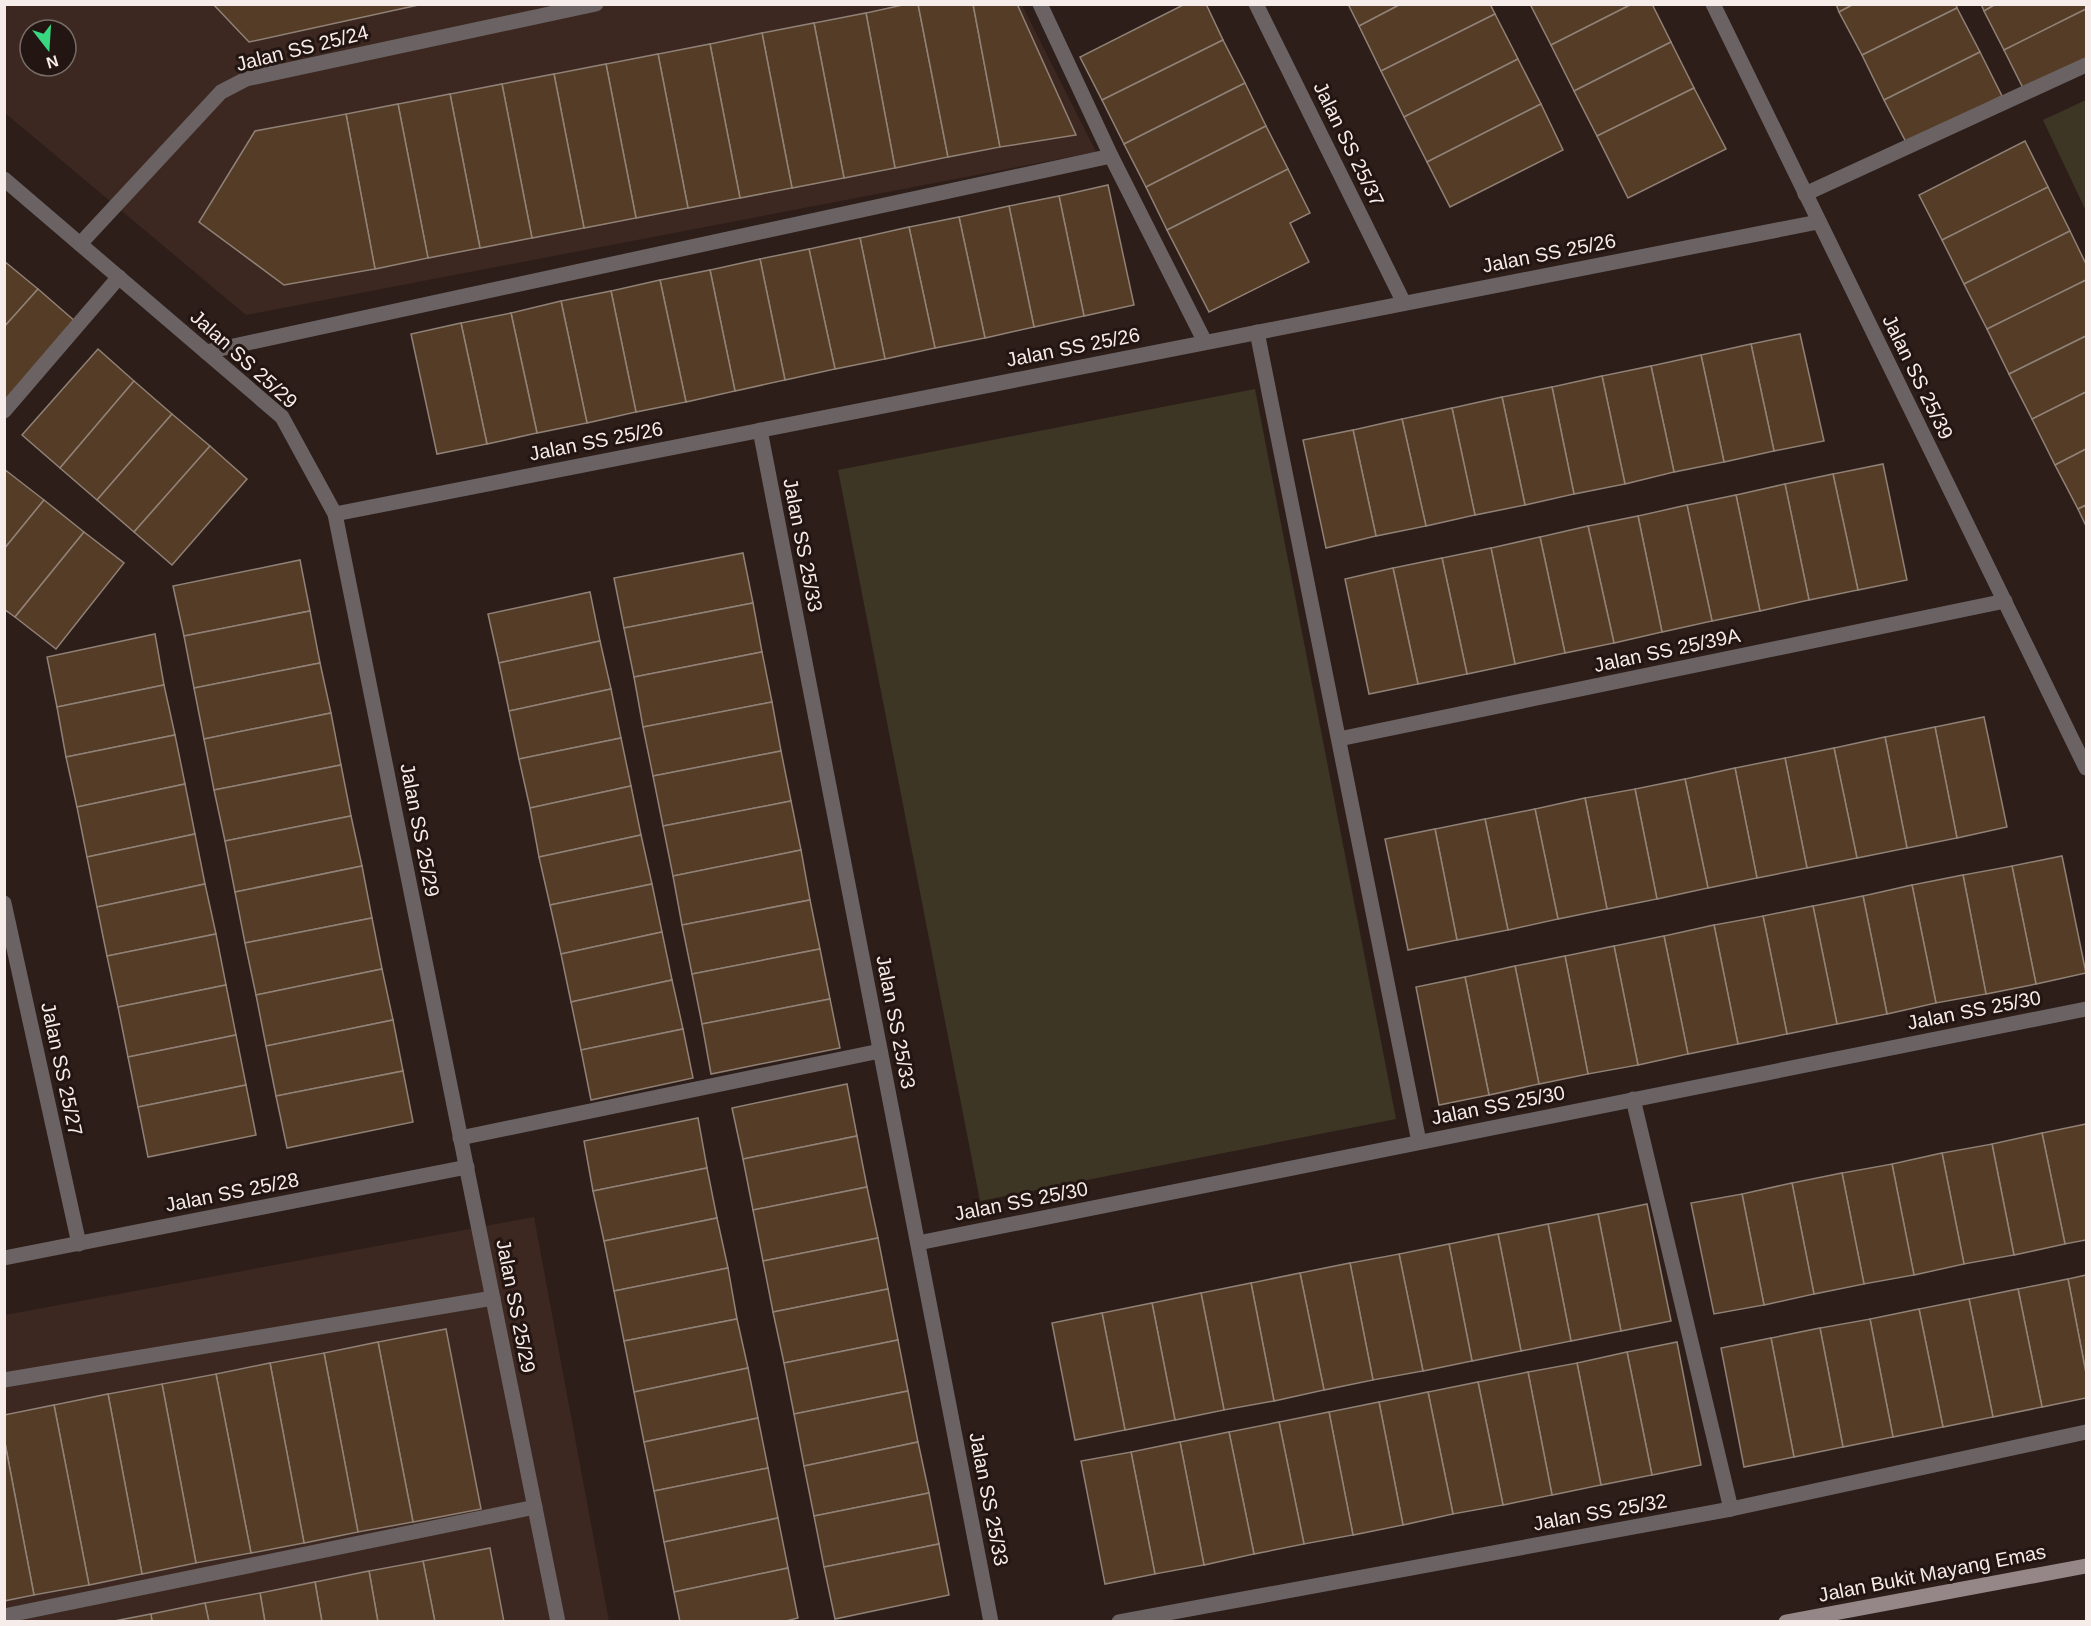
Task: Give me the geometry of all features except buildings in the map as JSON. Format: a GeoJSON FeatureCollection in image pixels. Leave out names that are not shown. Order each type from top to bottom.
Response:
{"type":"FeatureCollection","features":[{"type":"Feature","properties":{"kind":"main road","name":"Jalan Bukit Mayang Emas"},"geometry":{"type":"LineString","coordinates":[[1786,1622],[2086,1566]]}},
{"type":"Feature","properties":{"kind":"street","name":"Jalan SS 25/24"},"geometry":{"type":"LineString","coordinates":[[80,244],[221,92],[246,79],[596,4]]}},
{"type":"Feature","properties":{"kind":"street"},"geometry":{"type":"LineString","coordinates":[[1040,4],[1111,156],[1205,342]]}},
{"type":"Feature","properties":{"kind":"street","name":"Jalan SS 25/37"},"geometry":{"type":"LineString","coordinates":[[1256,4],[1404,303]]}},
{"type":"Feature","properties":{"kind":"street","name":"Jalan SS 25/39"},"geometry":{"type":"LineString","coordinates":[[1713,4],[2086,768]]}},
{"type":"Feature","properties":{"kind":"street"},"geometry":{"type":"LineString","coordinates":[[1805,195],[2086,65]]}},
{"type":"Feature","properties":{"kind":"street"},"geometry":{"type":"LineString","coordinates":[[206,352],[1111,156]]}},
{"type":"Feature","properties":{"kind":"street","name":"Jalan SS 25/29"},"geometry":{"type":"LineString","coordinates":[[4,178],[282,417],[335,514],[558,1622]]}},
{"type":"Feature","properties":{"kind":"street","name":"Jalan SS 25/26"},"geometry":{"type":"LineString","coordinates":[[335,514],[1818,222]]}},
{"type":"Feature","properties":{"kind":"street"},"geometry":{"type":"LineString","coordinates":[[4,411],[119,277]]}},
{"type":"Feature","properties":{"kind":"street"},"geometry":{"type":"LineString","coordinates":[[1257,332],[1419,1142]]}},
{"type":"Feature","properties":{"kind":"street","name":"Jalan SS 25/33"},"geometry":{"type":"LineString","coordinates":[[760,430],[991,1622]]}},
{"type":"Feature","properties":{"kind":"street","name":"Jalan SS 25/39A"},"geometry":{"type":"LineString","coordinates":[[1339,739],[2005,601]]}},
{"type":"Feature","properties":{"kind":"street","name":"Jalan SS 25/27"},"geometry":{"type":"LineString","coordinates":[[4,903],[79,1244]]}},
{"type":"Feature","properties":{"kind":"street","name":"Jalan SS 25/30"},"geometry":{"type":"LineString","coordinates":[[918,1244],[2086,1009]]}},
{"type":"Feature","properties":{"kind":"street"},"geometry":{"type":"LineString","coordinates":[[460,1138],[880,1051]]}},
{"type":"Feature","properties":{"kind":"street"},"geometry":{"type":"LineString","coordinates":[[1633,1100],[1731,1509]]}},
{"type":"Feature","properties":{"kind":"street","name":"Jalan SS 25/28"},"geometry":{"type":"LineString","coordinates":[[4,1258],[467,1167]]}},
{"type":"Feature","properties":{"kind":"street"},"geometry":{"type":"LineString","coordinates":[[4,1380],[493,1298]]}},
{"type":"Feature","properties":{"kind":"street","name":"Jalan SS 25/32"},"geometry":{"type":"LineString","coordinates":[[1119,1622],[1731,1509],[2086,1432]]}},
{"type":"Feature","properties":{"kind":"street"},"geometry":{"type":"LineString","coordinates":[[4,1616],[535,1507]]}},
{"type":"Feature","properties":{"kind":"shaded area"},"geometry":{"type":"Polygon","coordinates":[[[4,5],[1022,5],[1096,152],[246,315],[5,113],[4,5]]]}},
{"type":"Feature","properties":{"kind":"shaded area"},"geometry":{"type":"Polygon","coordinates":[[[2086,100],[2086,211],[2043,120],[2086,100]]]}},
{"type":"Feature","properties":{"kind":"shaded area"},"geometry":{"type":"Polygon","coordinates":[[[1255,389],[1396,1119],[980,1201],[838,470],[1255,389]]]}},
{"type":"Feature","properties":{"kind":"shaded area"},"geometry":{"type":"Polygon","coordinates":[[[534,1217],[609,1621],[5,1622],[5,1315],[534,1217]]]}}]}
